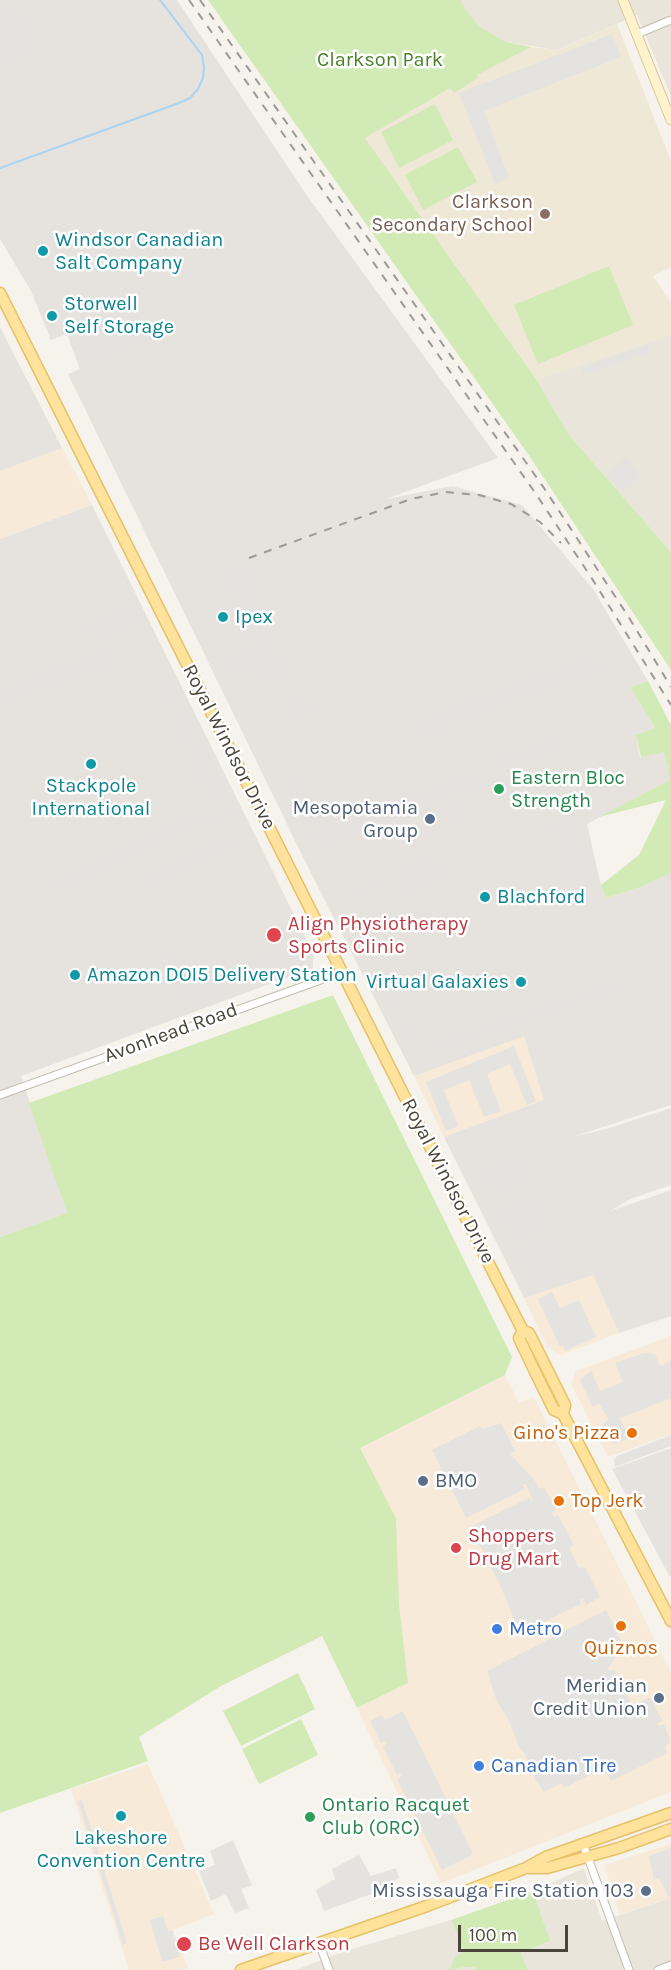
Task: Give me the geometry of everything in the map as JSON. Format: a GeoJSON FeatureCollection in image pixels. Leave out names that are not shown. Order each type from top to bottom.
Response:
{"type":"FeatureCollection","features":[{"type":"Feature","properties":{"kind":"main road","name":"Royal Windsor Drive"},"geometry":{"type":"LineString","coordinates":[[0,292],[523,1331],[530,1333],[565,1405],[563,1414],[671,1621]]}},
{"type":"Feature","properties":{"kind":"main road"},"geometry":{"type":"LineString","coordinates":[[241,1970],[427,1906],[526,1868],[546,1857],[671,1813]]}},
{"type":"Feature","properties":{"kind":"main road"},"geometry":{"type":"LineString","coordinates":[[526,1868],[547,1868],[619,1848],[671,1829]]}},
{"type":"Feature","properties":{"kind":"street"},"geometry":{"type":"LineString","coordinates":[[623,0],[671,120]]}},
{"type":"Feature","properties":{"kind":"street"},"geometry":{"type":"LineString","coordinates":[[637,34],[671,20]]}},
{"type":"Feature","properties":{"kind":"street","name":"Avonhead Road"},"geometry":{"type":"LineString","coordinates":[[0,1095],[343,972]]}},
{"type":"Feature","properties":{"kind":"street"},"geometry":{"type":"LineString","coordinates":[[584,1844],[629,1970]]}},
{"type":"Feature","properties":{"kind":"street"},"geometry":{"type":"LineString","coordinates":[[320,1943],[329,1970]]}},
{"type":"Feature","properties":{"kind":"street"},"geometry":{"type":"LineString","coordinates":[[658,1970],[671,1965]]}},
{"type":"Feature","properties":{"kind":"shaded area"},"geometry":{"type":"Polygon","coordinates":[[[0,0],[177,0],[308,197],[498,458],[386,499],[452,486],[522,505],[593,589],[648,681],[630,687],[655,728],[636,735],[640,757],[664,752],[670,780],[587,824],[606,898],[641,887],[671,873],[671,1105],[572,1137],[606,1129],[671,1108],[671,1185],[630,1199],[610,1211],[671,1190],[671,1316],[619,1333],[593,1275],[524,1298],[444,1137],[544,1100],[524,1036],[414,1076],[304,859],[68,374],[80,369],[67,334],[51,340],[31,291],[0,239],[0,0]]]}},
{"type":"Feature","properties":{"kind":"shaded area"},"geometry":{"type":"Polygon","coordinates":[[[15,0],[38,46],[0,66],[0,8],[15,0]]]}},
{"type":"Feature","properties":{"kind":"shaded area"},"geometry":{"type":"Polygon","coordinates":[[[461,0],[671,0],[671,96],[637,15],[557,50],[506,42],[479,26],[461,0]]]}},
{"type":"Feature","properties":{"kind":"shaded area","name":"Clarkson Secondary School"},"geometry":{"type":"Polygon","coordinates":[[[617,24],[671,161],[671,267],[653,276],[671,303],[671,335],[536,379],[365,138],[442,92],[531,47],[558,50],[617,24]]]}},
{"type":"Feature","properties":{"kind":"shaded area"},"geometry":{"type":"Polygon","coordinates":[[[612,34],[621,57],[484,111],[509,178],[495,184],[459,93],[612,34]]]}},
{"type":"Feature","properties":{"kind":"shaded area"},"geometry":{"type":"Polygon","coordinates":[[[143,298],[158,335],[84,364],[70,327],[143,298]]]}},
{"type":"Feature","properties":{"kind":"shaded area"},"geometry":{"type":"Polygon","coordinates":[[[0,327],[62,448],[0,471],[0,327]]]}},
{"type":"Feature","properties":{"kind":"shaded area"},"geometry":{"type":"Polygon","coordinates":[[[671,335],[671,552],[569,435],[536,379],[671,335]]]}},
{"type":"Feature","properties":{"kind":"shaded area"},"geometry":{"type":"Polygon","coordinates":[[[648,345],[650,352],[583,375],[581,368],[648,345]]]}},
{"type":"Feature","properties":{"kind":"shaded area"},"geometry":{"type":"Polygon","coordinates":[[[62,448],[92,505],[0,539],[0,471],[62,448]]]}},
{"type":"Feature","properties":{"kind":"shaded area"},"geometry":{"type":"Polygon","coordinates":[[[626,458],[641,475],[623,493],[607,475],[626,458]]]}},
{"type":"Feature","properties":{"kind":"shaded area"},"geometry":{"type":"Polygon","coordinates":[[[92,505],[313,953],[313,968],[21,1076],[67,1213],[0,1237],[0,539],[92,505]]]}},
{"type":"Feature","properties":{"kind":"shaded area"},"geometry":{"type":"Polygon","coordinates":[[[249,563],[286,676],[262,684],[225,571],[249,563]]]}},
{"type":"Feature","properties":{"kind":"shaded area"},"geometry":{"type":"Polygon","coordinates":[[[135,600],[145,624],[92,646],[82,622],[135,600]]]}},
{"type":"Feature","properties":{"kind":"shaded area"},"geometry":{"type":"Polygon","coordinates":[[[113,646],[119,664],[54,688],[51,682],[36,688],[38,694],[0,708],[0,687],[113,646]]]}},
{"type":"Feature","properties":{"kind":"shaded area"},"geometry":{"type":"Polygon","coordinates":[[[246,648],[254,667],[229,678],[221,659],[246,648]]]}},
{"type":"Feature","properties":{"kind":"shaded area"},"geometry":{"type":"Polygon","coordinates":[[[595,654],[601,671],[458,722],[456,717],[450,720],[455,734],[427,744],[417,718],[595,654]]]}},
{"type":"Feature","properties":{"kind":"shaded area"},"geometry":{"type":"Polygon","coordinates":[[[163,668],[228,797],[223,800],[209,802],[191,765],[195,762],[189,747],[184,745],[153,674],[163,668]]]}},
{"type":"Feature","properties":{"kind":"shaded area"},"geometry":{"type":"Polygon","coordinates":[[[307,693],[314,714],[290,722],[283,701],[307,693]]]}},
{"type":"Feature","properties":{"kind":"shaded area"},"geometry":{"type":"Polygon","coordinates":[[[561,734],[565,746],[492,774],[488,761],[561,734]]]}},
{"type":"Feature","properties":{"kind":"shaded area"},"geometry":{"type":"Polygon","coordinates":[[[474,773],[476,776],[485,773],[489,785],[461,795],[458,789],[439,796],[441,804],[315,850],[309,834],[474,773]]]}},
{"type":"Feature","properties":{"kind":"shaded area"},"geometry":{"type":"Polygon","coordinates":[[[297,775],[318,822],[302,829],[282,782],[297,775]]]}},
{"type":"Feature","properties":{"kind":"shaded area"},"geometry":{"type":"Polygon","coordinates":[[[463,800],[471,820],[453,827],[446,807],[463,800]]]}},
{"type":"Feature","properties":{"kind":"shaded area"},"geometry":{"type":"Polygon","coordinates":[[[231,806],[236,816],[207,830],[203,823],[52,894],[47,883],[204,809],[208,817],[231,806]]]}},
{"type":"Feature","properties":{"kind":"shaded area"},"geometry":{"type":"Polygon","coordinates":[[[573,814],[596,881],[572,889],[548,823],[573,814]]]}},
{"type":"Feature","properties":{"kind":"shaded area"},"geometry":{"type":"Polygon","coordinates":[[[227,830],[236,846],[152,890],[143,874],[227,830]]]}},
{"type":"Feature","properties":{"kind":"shaded area"},"geometry":{"type":"Polygon","coordinates":[[[436,854],[445,879],[402,895],[394,870],[436,854]]]}},
{"type":"Feature","properties":{"kind":"shaded area"},"geometry":{"type":"Polygon","coordinates":[[[389,877],[392,886],[347,901],[344,893],[389,877]]]}},
{"type":"Feature","properties":{"kind":"shaded area"},"geometry":{"type":"Polygon","coordinates":[[[298,936],[303,946],[299,948],[302,955],[234,989],[232,985],[222,990],[224,996],[190,1013],[160,953],[171,948],[192,990],[298,936]]]}},
{"type":"Feature","properties":{"kind":"shaded area"},"geometry":{"type":"Polygon","coordinates":[[[401,936],[408,956],[378,966],[371,946],[401,936]]]}},
{"type":"Feature","properties":{"kind":"shaded area"},"geometry":{"type":"Polygon","coordinates":[[[628,976],[632,986],[428,1055],[425,1045],[628,976]]]}},
{"type":"Feature","properties":{"kind":"shaded area"},"geometry":{"type":"Polygon","coordinates":[[[393,986],[415,1046],[407,1048],[385,989],[393,986]]]}},
{"type":"Feature","properties":{"kind":"shaded area"},"geometry":{"type":"Polygon","coordinates":[[[524,1035],[544,1100],[444,1137],[414,1076],[524,1035]]]}},
{"type":"Feature","properties":{"kind":"shaded area"},"geometry":{"type":"Polygon","coordinates":[[[514,1046],[536,1101],[527,1105],[510,1064],[487,1074],[501,1111],[484,1117],[469,1080],[444,1090],[458,1126],[446,1131],[426,1082],[514,1046]]]}},
{"type":"Feature","properties":{"kind":"shaded area"},"geometry":{"type":"Polygon","coordinates":[[[518,1154],[529,1180],[493,1195],[483,1169],[518,1154]]]}},
{"type":"Feature","properties":{"kind":"shaded area"},"geometry":{"type":"Polygon","coordinates":[[[534,1194],[548,1230],[512,1244],[499,1209],[534,1194]]]}},
{"type":"Feature","properties":{"kind":"shaded area"},"geometry":{"type":"Polygon","coordinates":[[[553,1233],[570,1278],[531,1292],[514,1248],[553,1233]]]}},
{"type":"Feature","properties":{"kind":"shaded area"},"geometry":{"type":"Polygon","coordinates":[[[593,1275],[619,1333],[560,1355],[547,1347],[524,1298],[593,1275]]]}},
{"type":"Feature","properties":{"kind":"shaded area"},"geometry":{"type":"Polygon","coordinates":[[[552,1292],[560,1308],[579,1300],[596,1337],[565,1351],[563,1346],[560,1347],[538,1299],[552,1292]]]}},
{"type":"Feature","properties":{"kind":"shaded area"},"geometry":{"type":"Polygon","coordinates":[[[671,1336],[671,1434],[608,1457],[571,1384],[576,1371],[671,1336]]]}},
{"type":"Feature","properties":{"kind":"shaded area"},"geometry":{"type":"Polygon","coordinates":[[[644,1353],[655,1354],[660,1366],[671,1361],[671,1398],[620,1418],[629,1439],[612,1444],[602,1424],[609,1420],[599,1403],[593,1407],[580,1380],[591,1371],[600,1391],[623,1382],[615,1363],[644,1353]]]}},
{"type":"Feature","properties":{"kind":"shaded area"},"geometry":{"type":"Polygon","coordinates":[[[505,1375],[519,1403],[534,1397],[671,1673],[671,1792],[441,1883],[357,1708],[408,1683],[399,1603],[396,1518],[360,1448],[505,1375]]]}},
{"type":"Feature","properties":{"kind":"shaded area"},"geometry":{"type":"Polygon","coordinates":[[[501,1423],[515,1451],[510,1454],[536,1482],[539,1489],[544,1487],[556,1510],[551,1513],[554,1517],[558,1515],[574,1545],[569,1548],[579,1568],[585,1567],[600,1597],[586,1605],[583,1599],[580,1599],[581,1604],[525,1631],[515,1621],[500,1585],[470,1527],[529,1498],[533,1501],[526,1484],[523,1485],[525,1489],[466,1518],[432,1450],[480,1426],[482,1429],[501,1423]]]}},
{"type":"Feature","properties":{"kind":"shaded area"},"geometry":{"type":"Polygon","coordinates":[[[671,1435],[671,1446],[615,1467],[614,1460],[617,1456],[671,1435]]]}},
{"type":"Feature","properties":{"kind":"shaded area"},"geometry":{"type":"Polygon","coordinates":[[[671,1448],[671,1576],[670,1577],[612,1469],[671,1448]]]}},
{"type":"Feature","properties":{"kind":"shaded area"},"geometry":{"type":"Polygon","coordinates":[[[636,1464],[653,1513],[641,1517],[624,1469],[636,1464]]]}},
{"type":"Feature","properties":{"kind":"shaded area"},"geometry":{"type":"Polygon","coordinates":[[[659,1516],[671,1544],[671,1569],[649,1520],[659,1516]]]}},
{"type":"Feature","properties":{"kind":"shaded area"},"geometry":{"type":"Polygon","coordinates":[[[606,1610],[625,1648],[620,1651],[608,1668],[609,1671],[615,1670],[632,1705],[628,1708],[630,1711],[636,1708],[636,1704],[650,1697],[662,1720],[657,1724],[659,1726],[664,1724],[671,1742],[665,1748],[667,1753],[611,1781],[604,1768],[564,1788],[562,1783],[544,1792],[519,1746],[508,1719],[497,1702],[487,1671],[606,1610]]]}},
{"type":"Feature","properties":{"kind":"shaded area"},"geometry":{"type":"Polygon","coordinates":[[[403,1711],[473,1854],[442,1870],[397,1779],[402,1776],[400,1773],[397,1775],[383,1747],[387,1744],[385,1741],[381,1743],[370,1721],[382,1715],[385,1720],[403,1711]]]}},
{"type":"Feature","properties":{"kind":"shaded area"},"geometry":{"type":"Polygon","coordinates":[[[148,1764],[214,1914],[173,1930],[188,1968],[182,1970],[129,1970],[71,1789],[148,1764]]]}},
{"type":"Feature","properties":{"kind":"shaded area"},"geometry":{"type":"Polygon","coordinates":[[[82,1800],[127,1943],[123,1945],[78,1801],[82,1800]]]}},
{"type":"Feature","properties":{"kind":"shaded area"},"geometry":{"type":"Polygon","coordinates":[[[233,1840],[252,1885],[241,1889],[249,1908],[235,1913],[226,1894],[211,1901],[199,1871],[215,1865],[210,1851],[233,1840]]]}},
{"type":"Feature","properties":{"kind":"shaded area"},"geometry":{"type":"Polygon","coordinates":[[[671,1844],[671,1898],[620,1915],[604,1865],[671,1844]]]}},
{"type":"Feature","properties":{"kind":"shaded area"},"geometry":{"type":"Polygon","coordinates":[[[671,1848],[671,1897],[669,1898],[659,1878],[654,1880],[649,1856],[671,1848]]]}},
{"type":"Feature","properties":{"kind":"shaded area"},"geometry":{"type":"Polygon","coordinates":[[[359,1855],[371,1876],[396,1868],[399,1878],[394,1881],[394,1886],[324,1911],[316,1890],[335,1879],[332,1869],[359,1855]]]}},
{"type":"Feature","properties":{"kind":"shaded area"},"geometry":{"type":"Polygon","coordinates":[[[584,1868],[602,1921],[671,1898],[671,1970],[528,1970],[521,1953],[550,1941],[533,1891],[584,1868]]]}},
{"type":"Feature","properties":{"kind":"shaded area"},"geometry":{"type":"Polygon","coordinates":[[[163,1916],[168,1931],[172,1930],[180,1957],[162,1962],[150,1920],[163,1916]]]}},
{"type":"Feature","properties":{"kind":"shaded area"},"geometry":{"type":"Polygon","coordinates":[[[451,1920],[464,1951],[451,1969],[475,1967],[476,1970],[296,1970],[342,1952],[451,1920]]]}},
{"type":"Feature","properties":{"kind":"green space","name":"Clarkson Park"},"geometry":{"type":"Polygon","coordinates":[[[208,0],[461,0],[479,26],[506,42],[531,47],[477,75],[478,78],[454,93],[450,88],[365,138],[536,379],[569,435],[671,552],[671,670],[528,454],[208,0]]]}},
{"type":"Feature","properties":{"kind":"green space"},"geometry":{"type":"Polygon","coordinates":[[[435,104],[453,140],[399,168],[381,132],[435,104]]]}},
{"type":"Feature","properties":{"kind":"green space"},"geometry":{"type":"Polygon","coordinates":[[[458,147],[477,182],[423,210],[405,175],[458,147]]]}},
{"type":"Feature","properties":{"kind":"green space"},"geometry":{"type":"Polygon","coordinates":[[[609,266],[633,325],[538,364],[514,305],[609,266]]]}},
{"type":"Feature","properties":{"kind":"green space"},"geometry":{"type":"Polygon","coordinates":[[[648,681],[671,725],[671,873],[641,887],[606,898],[601,885],[639,855],[666,800],[599,817],[670,780],[664,752],[641,757],[636,735],[655,728],[630,687],[648,681]]]}},
{"type":"Feature","properties":{"kind":"green space"},"geometry":{"type":"Polygon","coordinates":[[[333,995],[512,1357],[505,1375],[360,1448],[396,1518],[399,1603],[408,1683],[357,1708],[322,1636],[221,1686],[139,1737],[148,1761],[0,1813],[0,1237],[67,1213],[29,1103],[333,995]]]}},
{"type":"Feature","properties":{"kind":"green space"},"geometry":{"type":"Polygon","coordinates":[[[298,1673],[315,1709],[241,1746],[223,1711],[298,1673]]]}},
{"type":"Feature","properties":{"kind":"green space"},"geometry":{"type":"Polygon","coordinates":[[[301,1719],[318,1755],[259,1784],[242,1749],[301,1719]]]}},
{"type":"Feature","properties":{"kind":"green space"},"geometry":{"type":"Polygon","coordinates":[[[533,1891],[550,1941],[521,1953],[528,1970],[476,1970],[475,1967],[465,1967],[450,1970],[455,1957],[464,1951],[451,1920],[533,1891]]]}},
{"type":"Feature","properties":{"kind":"waterway"},"geometry":{"type":"LineString","coordinates":[[0,168],[190,98],[198,89],[203,78],[202,55],[160,0]]}},
{"type":"Feature","properties":{"kind":"railway"},"geometry":{"type":"LineString","coordinates":[[189,0],[536,494],[671,705]]}},
{"type":"Feature","properties":{"kind":"railway"},"geometry":{"type":"LineString","coordinates":[[200,0],[544,488],[628,616],[671,687]]}},
{"type":"Feature","properties":{"kind":"railway"},"geometry":{"type":"LineString","coordinates":[[249,558],[411,499],[446,492],[479,495],[511,504],[540,522],[561,543]]}},
{"type":"Feature","properties":{"kind":"place","name":"Clarkson Secondary School"},"geometry":{"type":"Point","coordinates":[545,214]}},
{"type":"Feature","properties":{"kind":"place","name":"Windsor Canadian Salt Company"},"geometry":{"type":"Point","coordinates":[43,251]}},
{"type":"Feature","properties":{"kind":"place","name":"Storwell Self Storage"},"geometry":{"type":"Point","coordinates":[52,316]}},
{"type":"Feature","properties":{"kind":"place","name":"Ipex"},"geometry":{"type":"Point","coordinates":[223,617]}},
{"type":"Feature","properties":{"kind":"place","name":"Stackpole International"},"geometry":{"type":"Point","coordinates":[91,764]}},
{"type":"Feature","properties":{"kind":"place","name":"Eastern Bloc Strength"},"geometry":{"type":"Point","coordinates":[499,789]}},
{"type":"Feature","properties":{"kind":"place","name":"Mesopotamia Group"},"geometry":{"type":"Point","coordinates":[430,819]}},
{"type":"Feature","properties":{"kind":"place","name":"Blachford"},"geometry":{"type":"Point","coordinates":[485,897]}},
{"type":"Feature","properties":{"kind":"place","name":"Align Physiotherapy Sports Clinic"},"geometry":{"type":"Point","coordinates":[274,935]}},
{"type":"Feature","properties":{"kind":"place","name":"Amazon DOI5 Delivery Station"},"geometry":{"type":"Point","coordinates":[75,975]}},
{"type":"Feature","properties":{"kind":"place","name":"Virtual Galaxies"},"geometry":{"type":"Point","coordinates":[521,982]}},
{"type":"Feature","properties":{"kind":"place","name":"Gino's Pizza"},"geometry":{"type":"Point","coordinates":[632,1433]}},
{"type":"Feature","properties":{"kind":"place","name":"BMO"},"geometry":{"type":"Point","coordinates":[423,1481]}},
{"type":"Feature","properties":{"kind":"place","name":"Top Jerk"},"geometry":{"type":"Point","coordinates":[559,1501]}},
{"type":"Feature","properties":{"kind":"place","name":"Shoppers Drug Mart"},"geometry":{"type":"Point","coordinates":[456,1548]}},
{"type":"Feature","properties":{"kind":"place","name":"Quiznos"},"geometry":{"type":"Point","coordinates":[621,1626]}},
{"type":"Feature","properties":{"kind":"place","name":"Metro"},"geometry":{"type":"Point","coordinates":[497,1629]}},
{"type":"Feature","properties":{"kind":"place","name":"Meridian Credit Union"},"geometry":{"type":"Point","coordinates":[659,1698]}},
{"type":"Feature","properties":{"kind":"place","name":"Canadian Tire"},"geometry":{"type":"Point","coordinates":[479,1766]}},
{"type":"Feature","properties":{"kind":"place","name":"Lakeshore Convention Centre"},"geometry":{"type":"Point","coordinates":[121,1816]}},
{"type":"Feature","properties":{"kind":"place","name":"Ontario Racquet Club (ORC)"},"geometry":{"type":"Point","coordinates":[310,1817]}},
{"type":"Feature","properties":{"kind":"place","name":"Mississauga Fire Station 103"},"geometry":{"type":"Point","coordinates":[646,1891]}},
{"type":"Feature","properties":{"kind":"place","name":"Be Well Clarkson"},"geometry":{"type":"Point","coordinates":[184,1944]}}]}
